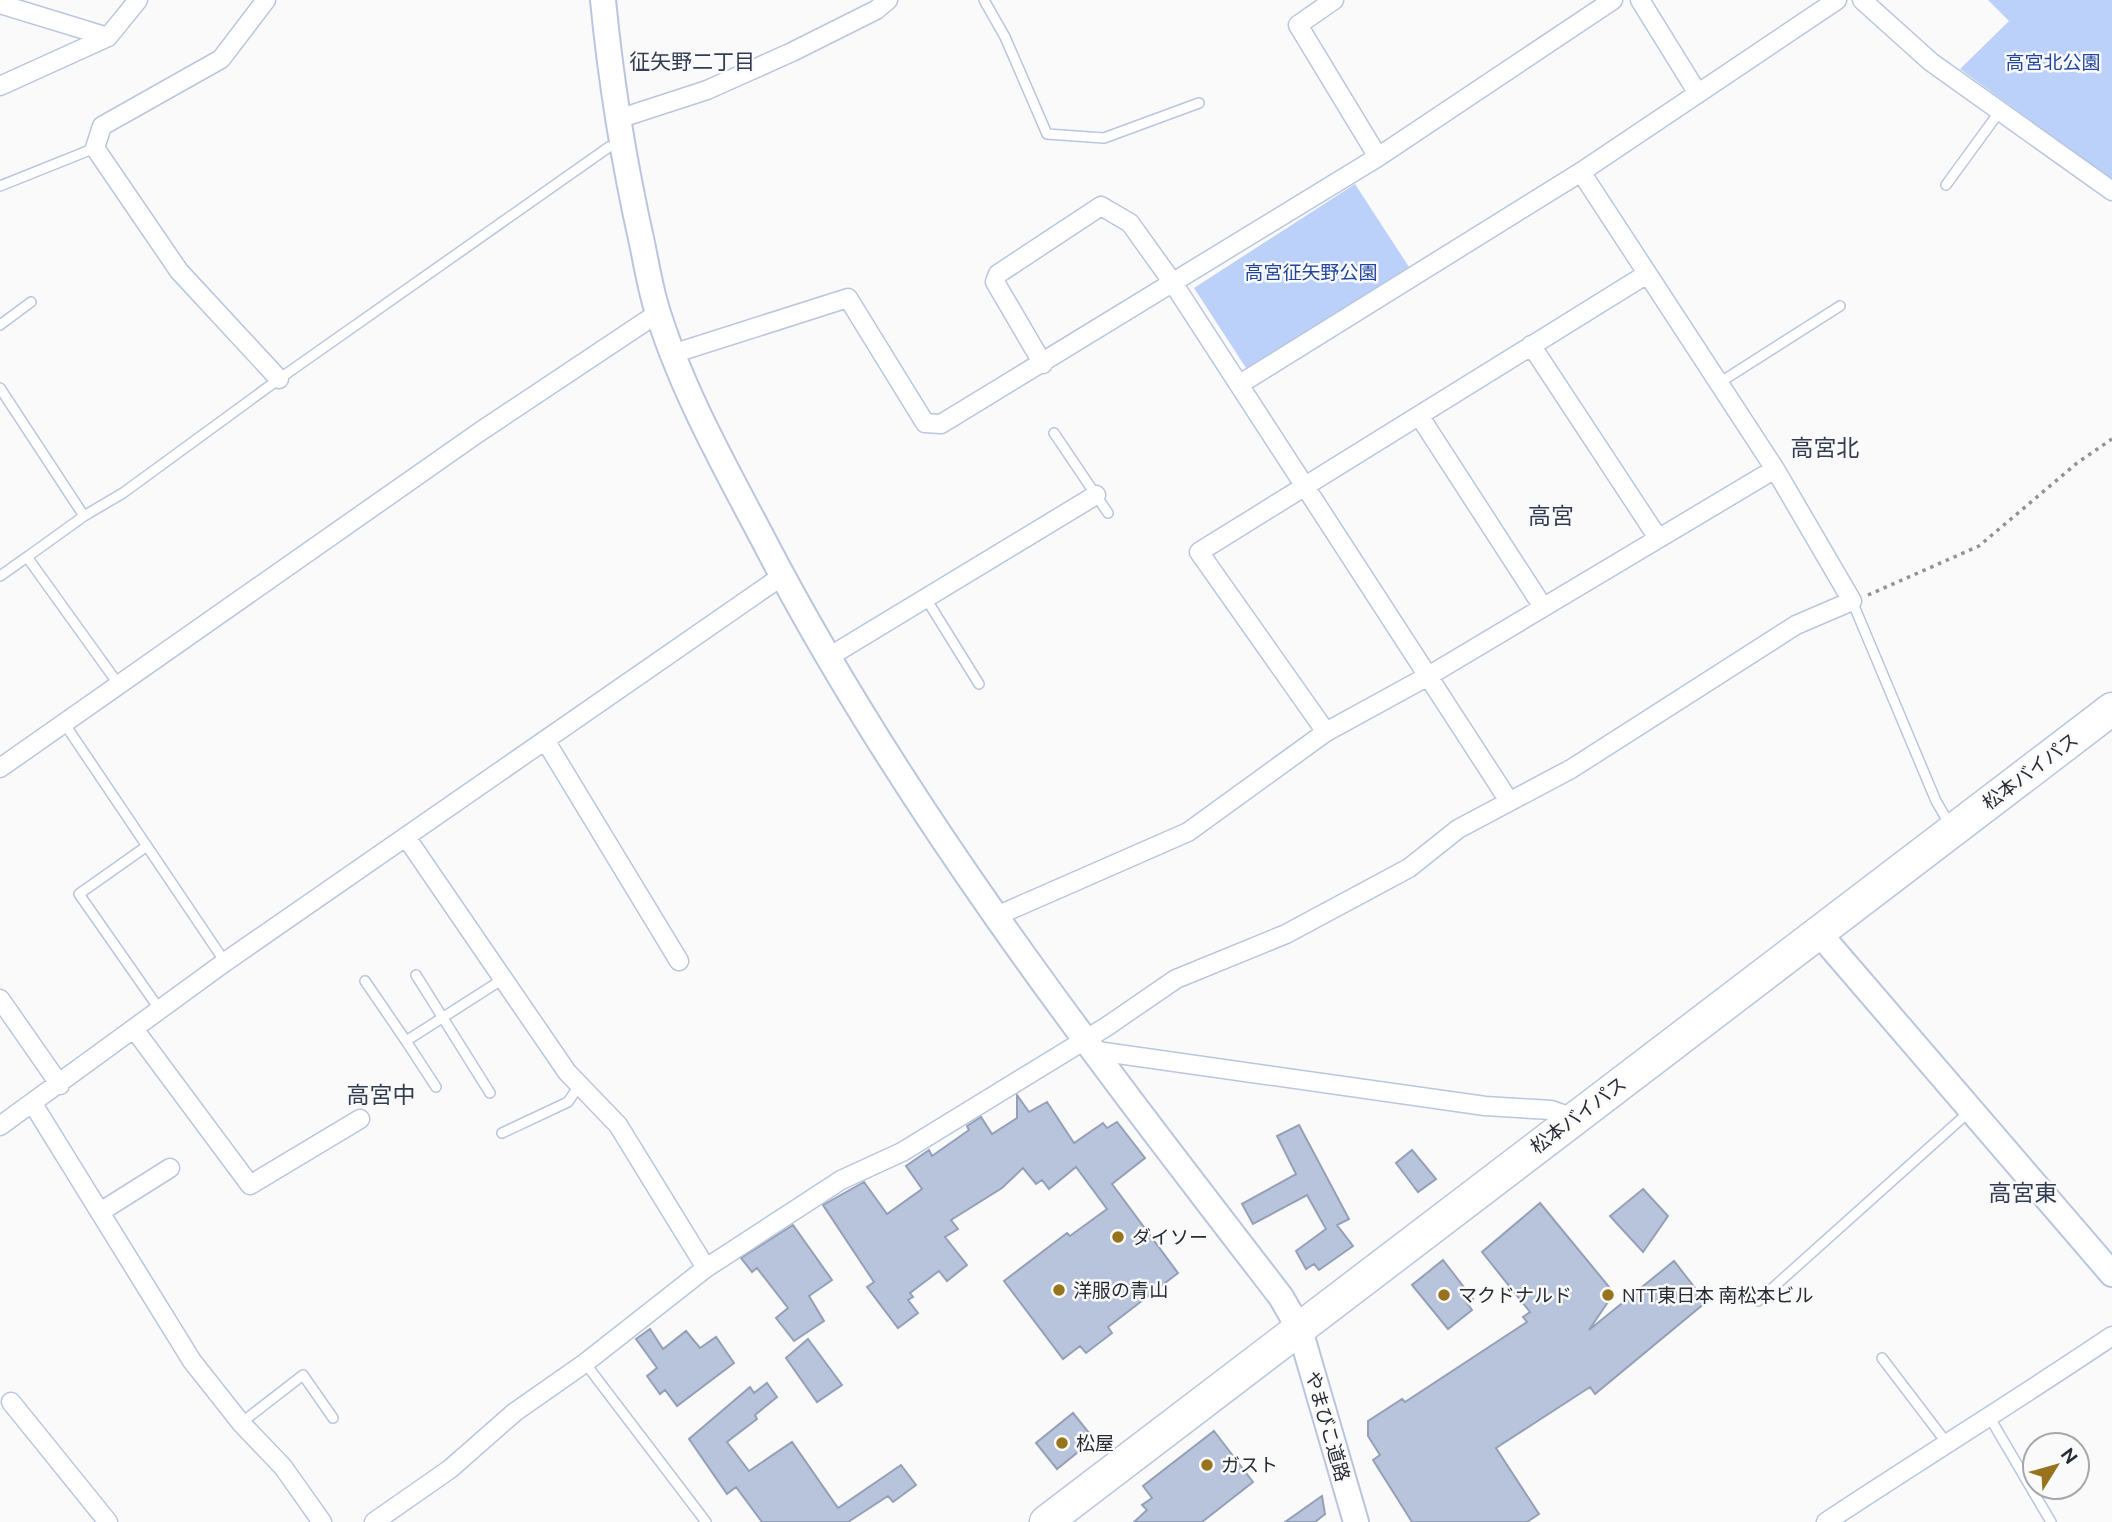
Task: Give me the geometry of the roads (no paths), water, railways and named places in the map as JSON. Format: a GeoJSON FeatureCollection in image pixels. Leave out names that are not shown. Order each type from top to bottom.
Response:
{"type":"FeatureCollection","features":[{"type":"Feature","properties":{"kind":"highway","name":"松本バイパス"},"geometry":{"type":"LineString","coordinates":[[1046,1522],[2112,709]]}},
{"type":"Feature","properties":{"kind":"street"},"geometry":{"type":"LineString","coordinates":[[0,86],[108,37],[138,0]]}},
{"type":"Feature","properties":{"kind":"street"},"geometry":{"type":"LineString","coordinates":[[266,0],[221,59],[102,126],[95,148],[179,271],[279,379]]}},
{"type":"Feature","properties":{"kind":"street","name":"やまびこ道路"},"geometry":{"type":"LineString","coordinates":[[603,0],[618,119],[658,313],[672,354],[704,427],[827,658],[883,752],[995,917],[1086,1044],[1281,1297],[1300,1329],[1356,1522]]}},
{"type":"Feature","properties":{"kind":"street"},"geometry":{"type":"LineString","coordinates":[[618,119],[707,90],[780,58],[876,10],[888,0]]}},
{"type":"Feature","properties":{"kind":"street"},"geometry":{"type":"LineString","coordinates":[[1334,0],[1298,25],[1378,158]]}},
{"type":"Feature","properties":{"kind":"street"},"geometry":{"type":"LineString","coordinates":[[672,354],[848,298],[925,423],[941,424],[1378,158],[1613,0]]}},
{"type":"Feature","properties":{"kind":"street"},"geometry":{"type":"LineString","coordinates":[[1640,0],[1697,92]]}},
{"type":"Feature","properties":{"kind":"street"},"geometry":{"type":"LineString","coordinates":[[1240,384],[1581,172],[1837,0]]}},
{"type":"Feature","properties":{"kind":"street"},"geometry":{"type":"LineString","coordinates":[[1862,0],[1931,62],[2112,191]]}},
{"type":"Feature","properties":{"kind":"street"},"geometry":{"type":"LineString","coordinates":[[0,4],[108,37]]}},
{"type":"Feature","properties":{"kind":"street"},"geometry":{"type":"LineString","coordinates":[[374,1522],[450,1469],[515,1412],[584,1363],[706,1268],[841,1180],[902,1152],[1086,1044],[1176,979],[1286,934],[1409,868],[1458,830],[1571,769],[1796,625],[1852,601],[1775,469],[1581,172]]}},
{"type":"Feature","properties":{"kind":"street"},"geometry":{"type":"LineString","coordinates":[[1043,364],[995,282],[998,274],[1101,206],[1130,223],[1173,283],[1430,675],[1509,801]]}},
{"type":"Feature","properties":{"kind":"street"},"geometry":{"type":"LineString","coordinates":[[1326,732],[1199,552],[1647,274]]}},
{"type":"Feature","properties":{"kind":"street"},"geometry":{"type":"LineString","coordinates":[[0,768],[478,433],[658,313]]}},
{"type":"Feature","properties":{"kind":"street"},"geometry":{"type":"LineString","coordinates":[[1531,345],[1658,538]]}},
{"type":"Feature","properties":{"kind":"street"},"geometry":{"type":"LineString","coordinates":[[1420,417],[1544,607]]}},
{"type":"Feature","properties":{"kind":"street"},"geometry":{"type":"LineString","coordinates":[[995,917],[1188,832],[1326,732],[1430,675],[1775,469]]}},
{"type":"Feature","properties":{"kind":"street"},"geometry":{"type":"LineString","coordinates":[[827,658],[1096,495]]}},
{"type":"Feature","properties":{"kind":"street"},"geometry":{"type":"LineString","coordinates":[[0,1126],[60,1085],[225,962],[782,576]]}},
{"type":"Feature","properties":{"kind":"street"},"geometry":{"type":"LineString","coordinates":[[545,740],[679,961]]}},
{"type":"Feature","properties":{"kind":"street"},"geometry":{"type":"LineString","coordinates":[[405,837],[567,1072],[618,1125],[706,1268]]}},
{"type":"Feature","properties":{"kind":"street"},"geometry":{"type":"LineString","coordinates":[[1818,932],[1971,1110],[2108,1260]]}},
{"type":"Feature","properties":{"kind":"street"},"geometry":{"type":"LineString","coordinates":[[0,999],[60,1085]]}},
{"type":"Feature","properties":{"kind":"street"},"geometry":{"type":"LineString","coordinates":[[134,1029],[250,1185],[360,1119]]}},
{"type":"Feature","properties":{"kind":"street"},"geometry":{"type":"LineString","coordinates":[[1086,1044],[1485,1106],[1551,1110],[1574,1118]]}},
{"type":"Feature","properties":{"kind":"street"},"geometry":{"type":"LineString","coordinates":[[33,1104],[192,1361],[241,1423],[283,1467],[321,1522]]}},
{"type":"Feature","properties":{"kind":"street"},"geometry":{"type":"LineString","coordinates":[[100,1212],[170,1168]]}},
{"type":"Feature","properties":{"kind":"street"},"geometry":{"type":"LineString","coordinates":[[1826,1522],[1946,1442],[1990,1418],[2112,1336]]}},
{"type":"Feature","properties":{"kind":"street"},"geometry":{"type":"LineString","coordinates":[[11,1402],[108,1522]]}},
{"type":"Feature","properties":{"kind":"lane"},"geometry":{"type":"LineString","coordinates":[[984,0],[1005,37],[1047,134],[1104,138],[1199,103]]}},
{"type":"Feature","properties":{"kind":"lane"},"geometry":{"type":"LineString","coordinates":[[1946,185],[2000,111]]}},
{"type":"Feature","properties":{"kind":"lane"},"geometry":{"type":"LineString","coordinates":[[0,576],[84,516],[123,493],[279,379],[609,147]]}},
{"type":"Feature","properties":{"kind":"lane"},"geometry":{"type":"LineString","coordinates":[[0,187],[95,148]]}},
{"type":"Feature","properties":{"kind":"lane"},"geometry":{"type":"LineString","coordinates":[[0,325],[32,302]]}},
{"type":"Feature","properties":{"kind":"lane"},"geometry":{"type":"LineString","coordinates":[[1719,383],[1840,306]]}},
{"type":"Feature","properties":{"kind":"lane"},"geometry":{"type":"LineString","coordinates":[[0,388],[84,516]]}},
{"type":"Feature","properties":{"kind":"lane"},"geometry":{"type":"LineString","coordinates":[[1054,433],[1108,513]]}},
{"type":"Feature","properties":{"kind":"lane"},"geometry":{"type":"LineString","coordinates":[[27,557],[120,686]]}},
{"type":"Feature","properties":{"kind":"lane"},"geometry":{"type":"LineString","coordinates":[[925,597],[979,684]]}},
{"type":"Feature","properties":{"kind":"lane"},"geometry":{"type":"LineString","coordinates":[[1852,601],[1936,801],[1953,830]]}},
{"type":"Feature","properties":{"kind":"lane"},"geometry":{"type":"LineString","coordinates":[[64,723],[225,962]]}},
{"type":"Feature","properties":{"kind":"lane"},"geometry":{"type":"LineString","coordinates":[[147,846],[79,894],[160,1010]]}},
{"type":"Feature","properties":{"kind":"lane"},"geometry":{"type":"LineString","coordinates":[[416,975],[490,1093]]}},
{"type":"Feature","properties":{"kind":"lane"},"geometry":{"type":"LineString","coordinates":[[406,1041],[503,979]]}},
{"type":"Feature","properties":{"kind":"lane"},"geometry":{"type":"LineString","coordinates":[[365,981],[436,1087]]}},
{"type":"Feature","properties":{"kind":"lane"},"geometry":{"type":"LineString","coordinates":[[502,1133],[568,1102],[580,1084]]}},
{"type":"Feature","properties":{"kind":"lane"},"geometry":{"type":"LineString","coordinates":[[1740,1292],[1758,1301],[1971,1110]]}},
{"type":"Feature","properties":{"kind":"lane"},"geometry":{"type":"LineString","coordinates":[[1882,1358],[1946,1442]]}},
{"type":"Feature","properties":{"kind":"lane"},"geometry":{"type":"LineString","coordinates":[[584,1363],[706,1522]]}},
{"type":"Feature","properties":{"kind":"lane"},"geometry":{"type":"LineString","coordinates":[[241,1423],[303,1375],[333,1418]]}},
{"type":"Feature","properties":{"kind":"lane"},"geometry":{"type":"LineString","coordinates":[[1990,1418],[2051,1522]]}},
{"type":"Feature","properties":{"kind":"place","name":"ダイソー"},"geometry":{"type":"Point","coordinates":[1118,1237]}},
{"type":"Feature","properties":{"kind":"place","name":"洋服の青山"},"geometry":{"type":"Point","coordinates":[1059,1290]}},
{"type":"Feature","properties":{"kind":"place","name":"マクドナルド"},"geometry":{"type":"Point","coordinates":[1444,1295]}},
{"type":"Feature","properties":{"kind":"place","name":"NTT東日本 南松本ビル"},"geometry":{"type":"Point","coordinates":[1608,1295]}},
{"type":"Feature","properties":{"kind":"place","name":"松屋"},"geometry":{"type":"Point","coordinates":[1062,1443]}},
{"type":"Feature","properties":{"kind":"place","name":"ガスト"},"geometry":{"type":"Point","coordinates":[1207,1465]}},
{"type":"Feature","properties":{"kind":"district","name":"征矢野二丁目"},"geometry":{"type":"Point","coordinates":[692,61]}},
{"type":"Feature","properties":{"kind":"district","name":"高宮北"},"geometry":{"type":"Point","coordinates":[1825,447]}},
{"type":"Feature","properties":{"kind":"district","name":"高宮"},"geometry":{"type":"Point","coordinates":[1551,515]}},
{"type":"Feature","properties":{"kind":"district","name":"高宮中"},"geometry":{"type":"Point","coordinates":[381,1094]}},
{"type":"Feature","properties":{"kind":"district","name":"高宮東"},"geometry":{"type":"Point","coordinates":[2023,1192]}},
{"type":"Feature","properties":{"kind":"park label","name":"高宮北公園"},"geometry":{"type":"Point","coordinates":[2053,62]}},
{"type":"Feature","properties":{"kind":"park label","name":"高宮征矢野公園"},"geometry":{"type":"Point","coordinates":[1311,272]}}]}
